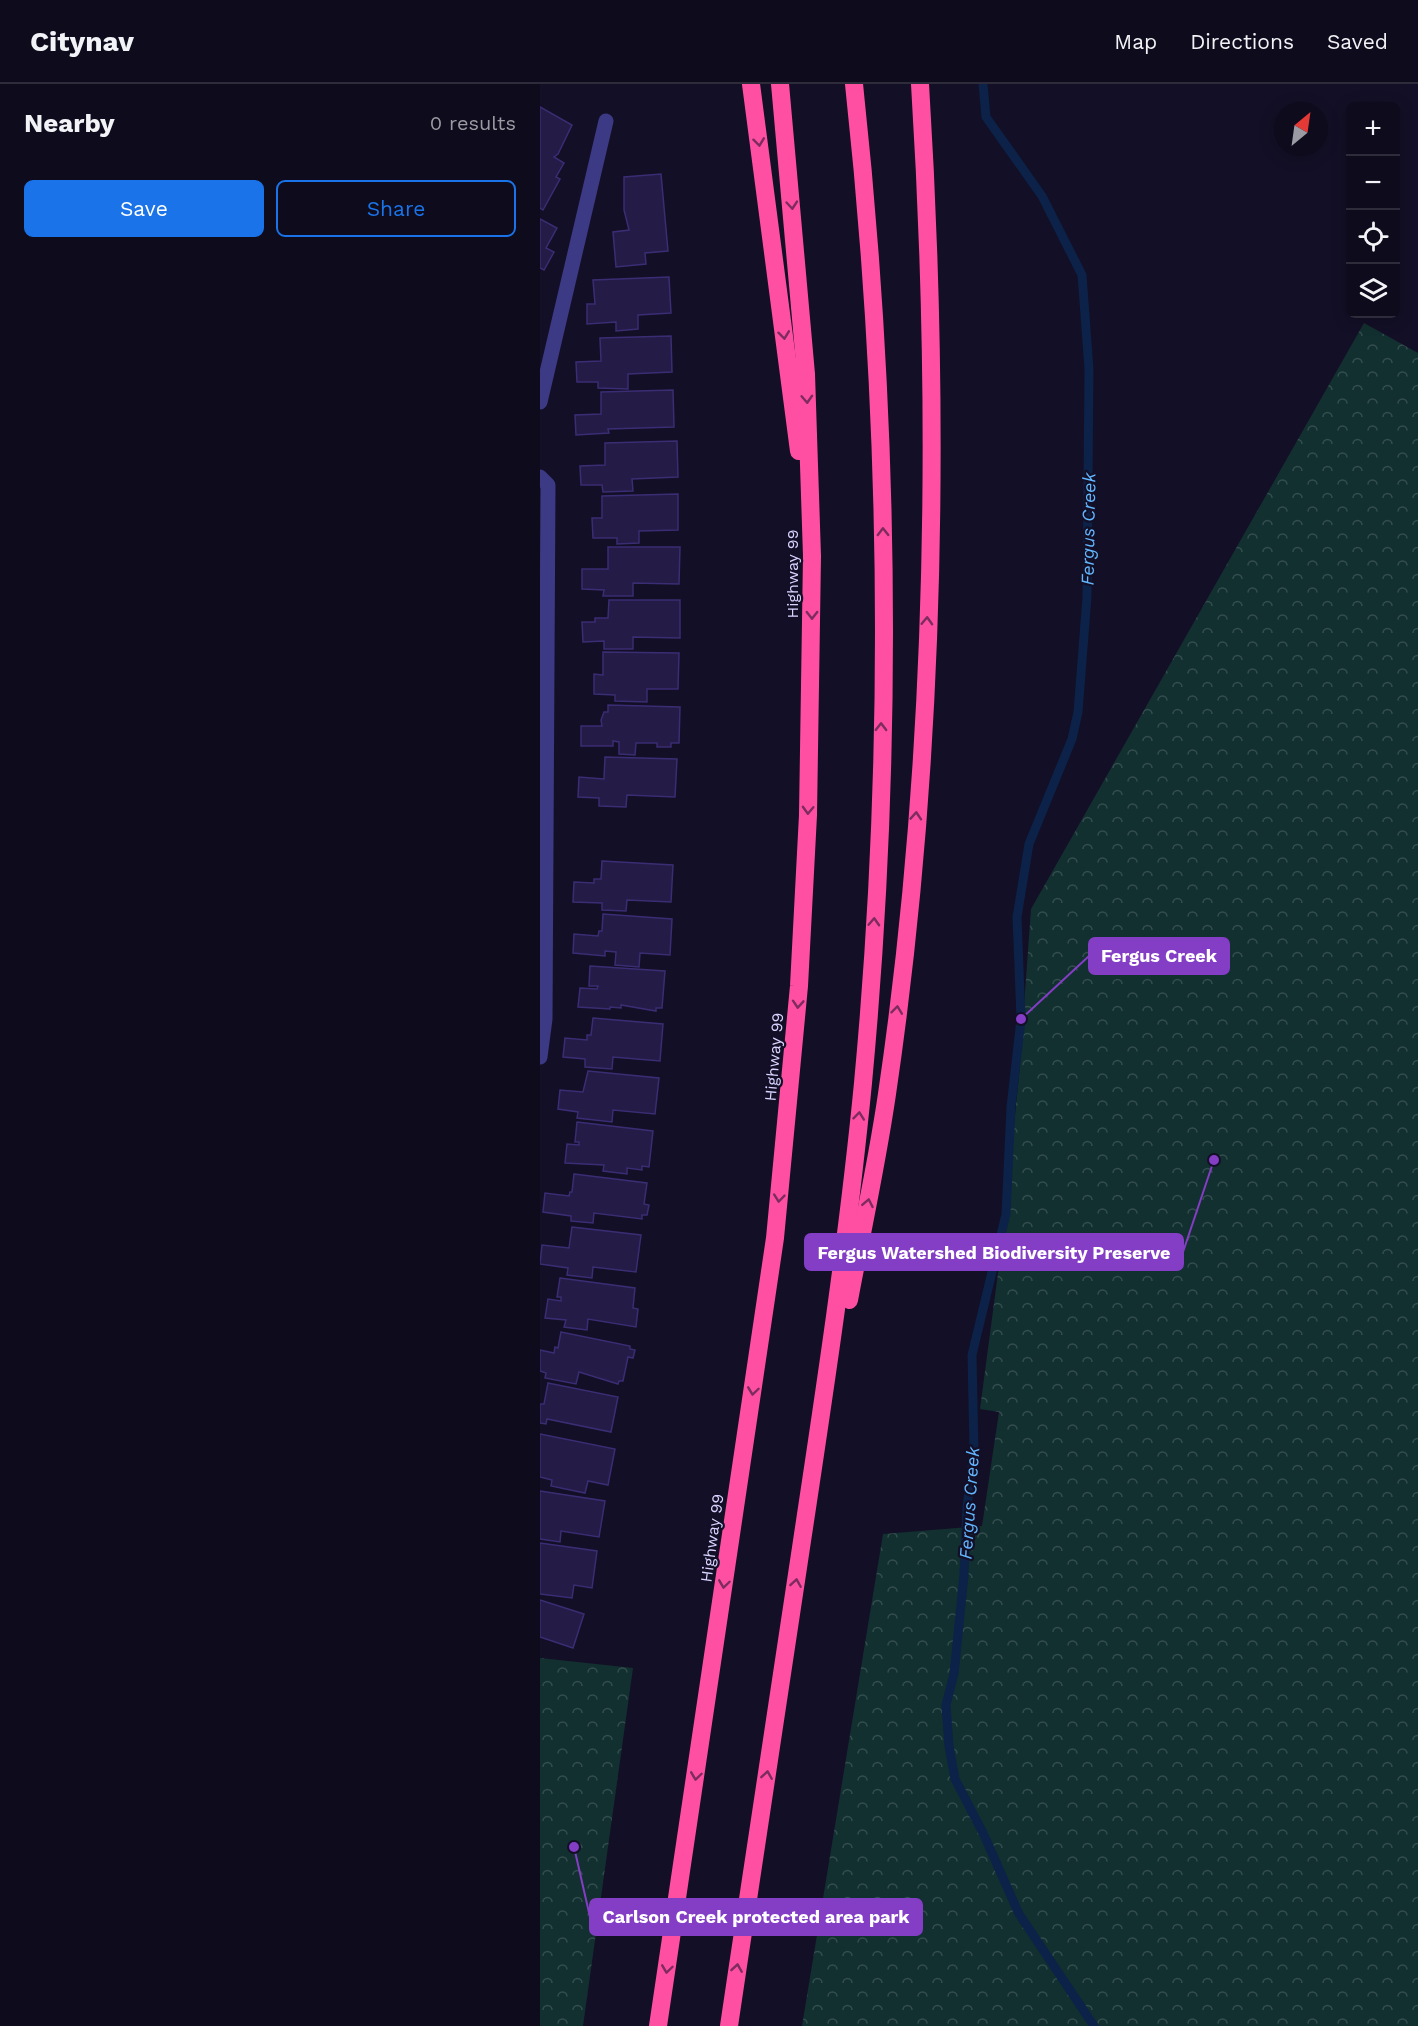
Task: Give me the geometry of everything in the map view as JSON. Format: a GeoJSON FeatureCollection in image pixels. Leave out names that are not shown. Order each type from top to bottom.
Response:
{"type":"FeatureCollection","features":[{"type":"Feature","properties":{"kind":"highway"},"geometry":{"type":"LineString","coordinates":[[751,84],[812,556]]}},
{"type":"Feature","properties":{"kind":"highway","name":"Highway 99"},"geometry":{"type":"LineString","coordinates":[[658,2026],[762,1333],[786,1132],[798,997],[808,815],[812,556],[806,374],[780,84]]}},
{"type":"Feature","properties":{"kind":"highway"},"geometry":{"type":"LineString","coordinates":[[729,2026],[834,1329],[857,1143],[871,981],[879,817],[883,556],[882,461],[870,256],[854,84]]}},
{"type":"Feature","properties":{"kind":"highway"},"geometry":{"type":"LineString","coordinates":[[807,1507],[871,1188],[887,1094],[916,818],[932,469],[930,273],[920,84]]}},
{"type":"Feature","properties":{"kind":"lane"},"geometry":{"type":"LineString","coordinates":[[540,402],[606,122]]}},
{"type":"Feature","properties":{"kind":"lane"},"geometry":{"type":"LineString","coordinates":[[540,477],[548,485],[548,508],[545,1019],[540,1057]]}},
{"type":"Feature","properties":{"kind":"green space"},"geometry":{"type":"Polygon","coordinates":[[[1364,323],[1418,353],[1418,2026],[802,2026],[883,1534],[982,1526],[999,1412],[980,1409],[1002,1243],[1019,1076],[1031,909],[1364,323]]]}},
{"type":"Feature","properties":{"kind":"green space"},"geometry":{"type":"Polygon","coordinates":[[[540,1658],[633,1668],[583,2026],[540,2026],[540,1658]]]}},
{"type":"Feature","properties":{"kind":"building"},"geometry":{"type":"Polygon","coordinates":[[[540,107],[572,125],[558,154],[554,157],[564,163],[556,177],[560,179],[543,210],[540,208],[540,107]]]}},
{"type":"Feature","properties":{"kind":"building"},"geometry":{"type":"Polygon","coordinates":[[[661,174],[668,251],[645,253],[646,264],[616,267],[613,232],[629,230],[624,210],[624,177],[661,174]]]}},
{"type":"Feature","properties":{"kind":"building"},"geometry":{"type":"Polygon","coordinates":[[[540,219],[557,228],[546,248],[554,252],[544,270],[540,268],[540,219]]]}},
{"type":"Feature","properties":{"kind":"building"},"geometry":{"type":"Polygon","coordinates":[[[669,277],[671,313],[638,315],[638,329],[616,331],[616,322],[587,324],[587,304],[595,304],[593,280],[669,277]]]}},
{"type":"Feature","properties":{"kind":"building"},"geometry":{"type":"Polygon","coordinates":[[[671,336],[672,372],[628,374],[628,389],[598,388],[598,382],[577,382],[576,362],[601,361],[600,338],[671,336]]]}},
{"type":"Feature","properties":{"kind":"building"},"geometry":{"type":"Polygon","coordinates":[[[673,390],[674,427],[608,429],[609,433],[576,435],[575,415],[601,414],[601,392],[673,390]]]}},
{"type":"Feature","properties":{"kind":"building"},"geometry":{"type":"Polygon","coordinates":[[[677,441],[678,477],[632,479],[633,491],[603,492],[602,485],[581,485],[580,466],[605,465],[605,443],[677,441]]]}},
{"type":"Feature","properties":{"kind":"building"},"geometry":{"type":"Polygon","coordinates":[[[678,494],[678,530],[639,531],[639,543],[617,544],[617,538],[593,538],[592,518],[602,518],[602,496],[678,494]]]}},
{"type":"Feature","properties":{"kind":"building"},"geometry":{"type":"Polygon","coordinates":[[[608,547],[680,547],[679,584],[633,583],[633,596],[603,596],[604,590],[582,589],[582,569],[608,569],[608,547]]]}},
{"type":"Feature","properties":{"kind":"building"},"geometry":{"type":"Polygon","coordinates":[[[609,600],[680,600],[680,638],[633,637],[633,649],[604,649],[604,641],[583,642],[582,622],[595,622],[595,618],[608,618],[609,600]]]}},
{"type":"Feature","properties":{"kind":"building"},"geometry":{"type":"Polygon","coordinates":[[[603,652],[679,653],[678,689],[647,689],[647,702],[615,701],[615,695],[594,694],[594,674],[603,675],[603,652]]]}},
{"type":"Feature","properties":{"kind":"building"},"geometry":{"type":"Polygon","coordinates":[[[608,705],[680,707],[679,743],[671,743],[671,747],[657,747],[657,743],[636,743],[635,755],[619,754],[619,742],[613,741],[613,746],[581,746],[581,726],[602,726],[601,720],[604,712],[608,712],[608,705]]]}},
{"type":"Feature","properties":{"kind":"building"},"geometry":{"type":"Polygon","coordinates":[[[605,757],[677,759],[675,797],[627,795],[626,807],[599,806],[599,798],[578,797],[579,777],[604,779],[605,757]]]}},
{"type":"Feature","properties":{"kind":"building"},"geometry":{"type":"Polygon","coordinates":[[[602,861],[673,865],[671,902],[627,900],[626,911],[602,910],[602,903],[573,902],[574,882],[594,883],[594,879],[601,879],[602,861]]]}},
{"type":"Feature","properties":{"kind":"building"},"geometry":{"type":"Polygon","coordinates":[[[603,914],[672,919],[670,955],[640,953],[639,967],[615,965],[616,952],[605,951],[605,956],[573,953],[574,934],[598,936],[599,931],[602,931],[603,914]]]}},
{"type":"Feature","properties":{"kind":"building"},"geometry":{"type":"Polygon","coordinates":[[[590,966],[665,971],[662,1008],[656,1008],[656,1011],[621,1005],[621,1008],[610,1007],[610,1009],[578,1007],[580,988],[597,989],[598,986],[589,986],[590,966]]]}},
{"type":"Feature","properties":{"kind":"building"},"geometry":{"type":"Polygon","coordinates":[[[593,1018],[663,1024],[660,1061],[613,1057],[612,1069],[585,1067],[585,1059],[563,1057],[565,1038],[587,1040],[587,1035],[591,1035],[593,1018]]]}},
{"type":"Feature","properties":{"kind":"building"},"geometry":{"type":"Polygon","coordinates":[[[588,1071],[659,1078],[655,1114],[613,1110],[612,1122],[577,1118],[578,1112],[558,1109],[560,1090],[583,1092],[588,1071]]]}},
{"type":"Feature","properties":{"kind":"building"},"geometry":{"type":"Polygon","coordinates":[[[577,1122],[653,1131],[649,1167],[642,1166],[642,1170],[627,1168],[627,1174],[603,1171],[604,1165],[565,1163],[567,1144],[579,1145],[579,1142],[575,1142],[577,1122]]]}},
{"type":"Feature","properties":{"kind":"building"},"geometry":{"type":"Polygon","coordinates":[[[574,1174],[647,1183],[644,1204],[649,1205],[647,1215],[642,1215],[642,1219],[594,1213],[593,1223],[571,1221],[571,1216],[543,1212],[545,1193],[569,1196],[572,1192],[574,1174]]]}},
{"type":"Feature","properties":{"kind":"building"},"geometry":{"type":"Polygon","coordinates":[[[572,1227],[641,1235],[636,1272],[593,1267],[592,1278],[567,1275],[568,1268],[540,1264],[542,1245],[569,1248],[572,1227]]]}},
{"type":"Feature","properties":{"kind":"building"},"geometry":{"type":"Polygon","coordinates":[[[560,1278],[635,1288],[633,1308],[638,1309],[636,1327],[588,1319],[587,1330],[564,1327],[566,1320],[545,1318],[548,1299],[561,1301],[561,1297],[557,1297],[560,1278]]]}},
{"type":"Feature","properties":{"kind":"building"},"geometry":{"type":"Polygon","coordinates":[[[561,1332],[630,1346],[630,1349],[635,1350],[633,1358],[628,1357],[623,1381],[619,1381],[618,1384],[579,1372],[576,1384],[545,1378],[546,1373],[540,1371],[540,1350],[554,1353],[555,1347],[558,1348],[561,1332]]]}},
{"type":"Feature","properties":{"kind":"building"},"geometry":{"type":"Polygon","coordinates":[[[548,1383],[618,1397],[611,1432],[547,1419],[546,1424],[540,1423],[540,1404],[544,1404],[548,1383]]]}},
{"type":"Feature","properties":{"kind":"building"},"geometry":{"type":"Polygon","coordinates":[[[540,1434],[615,1449],[608,1485],[588,1481],[585,1493],[551,1486],[552,1480],[540,1477],[540,1434]]]}},
{"type":"Feature","properties":{"kind":"building"},"geometry":{"type":"Polygon","coordinates":[[[540,1491],[605,1501],[599,1537],[561,1531],[560,1542],[540,1539],[540,1491]]]}},
{"type":"Feature","properties":{"kind":"building"},"geometry":{"type":"Polygon","coordinates":[[[540,1543],[597,1551],[592,1588],[574,1585],[572,1598],[540,1594],[540,1543]]]}},
{"type":"Feature","properties":{"kind":"building"},"geometry":{"type":"Polygon","coordinates":[[[540,1600],[584,1614],[573,1648],[540,1637],[540,1600]]]}},
{"type":"Feature","properties":{"kind":"waterway","name":"Fergus Creek"},"geometry":{"type":"LineString","coordinates":[[983,84],[986,117],[1042,196],[1082,275],[1089,369],[1087,597],[1078,712],[1072,739],[1029,844],[1017,917],[1021,1019],[1011,1107],[1006,1214],[972,1355],[974,1451],[967,1507],[964,1575],[954,1674],[946,1705],[949,1746],[955,1779],[984,1835],[1019,1914],[1094,2026]]}},
{"type":"Feature","properties":{"kind":"place","name":"Fergus Creek"},"geometry":{"type":"Point","coordinates":[1021,1019]}},
{"type":"Feature","properties":{"kind":"place","name":"Fergus Watershed Biodiversity Preserve"},"geometry":{"type":"Point","coordinates":[1214,1160]}},
{"type":"Feature","properties":{"kind":"place","name":"Carlson Creek protected area park"},"geometry":{"type":"Point","coordinates":[574,1847]}}]}
